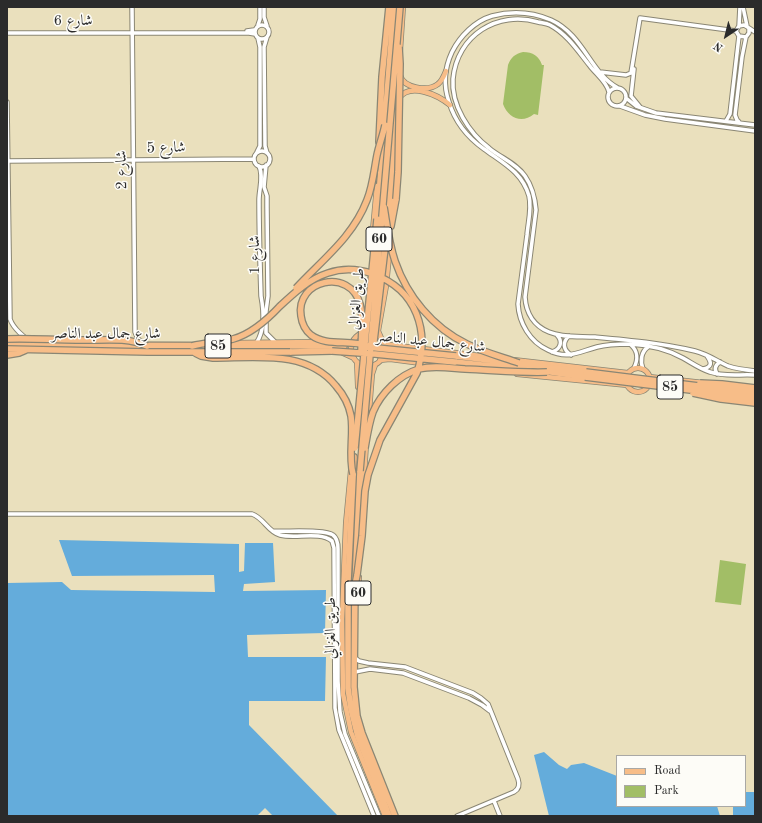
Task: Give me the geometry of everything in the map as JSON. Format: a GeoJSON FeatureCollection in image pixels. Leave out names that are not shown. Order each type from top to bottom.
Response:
{"type":"FeatureCollection","features":[{"type":"Feature","properties":{"kind":"highway"},"geometry":{"type":"LineString","coordinates":[[379,166],[381,93],[392,7]]}},
{"type":"Feature","properties":{"kind":"highway","name":"طريق الغزالي"},"geometry":{"type":"LineString","coordinates":[[353,474],[385,125],[392,7]]}},
{"type":"Feature","properties":{"kind":"highway","name":"طريق الغزالي"},"geometry":{"type":"LineString","coordinates":[[360,471],[363,362],[383,198],[400,7]]}},
{"type":"Feature","properties":{"kind":"highway"},"geometry":{"type":"LineString","coordinates":[[391,226],[396,198],[398,172],[400,64],[397,40]]}},
{"type":"Feature","properties":{"kind":"highway"},"geometry":{"type":"LineString","coordinates":[[279,307],[347,236],[358,218],[370,192],[377,155],[385,125]]}},
{"type":"Feature","properties":{"kind":"highway"},"geometry":{"type":"LineString","coordinates":[[370,347],[363,345],[361,344],[344,343],[325,341],[311,335],[304,326],[300,312],[304,298],[308,292],[319,284],[331,281],[346,285],[355,292],[360,302],[362,316],[361,342],[361,349],[360,355],[363,362],[372,358],[386,240],[391,154],[395,126]]}},
{"type":"Feature","properties":{"kind":"highway"},"geometry":{"type":"LineString","coordinates":[[383,198],[391,248],[395,261],[408,288],[422,309],[437,324],[466,344],[519,363]]}},
{"type":"Feature","properties":{"kind":"highway"},"geometry":{"type":"LineString","coordinates":[[353,474],[351,464],[352,428],[350,411],[339,389],[323,373],[312,366],[290,359],[213,358],[201,356],[192,349],[208,342],[232,340],[244,335],[258,326],[298,290],[318,277],[341,270],[366,271],[380,276],[407,297],[415,309],[419,321],[422,343],[417,373],[380,440],[368,475],[365,491],[361,544],[354,586]]}},
{"type":"Feature","properties":{"kind":"highway"},"geometry":{"type":"LineString","coordinates":[[7,339],[121,340],[146,345]]}},
{"type":"Feature","properties":{"kind":"highway","name":"شارع جمال عبد الناصر"},"geometry":{"type":"LineString","coordinates":[[7,344],[146,345],[192,349],[349,352],[412,357],[675,386],[755,393]]}},
{"type":"Feature","properties":{"kind":"highway","name":"شارع جمال عبد الناصر"},"geometry":{"type":"LineString","coordinates":[[7,349],[60,351],[290,346],[370,347],[519,363],[675,386]]}},
{"type":"Feature","properties":{"kind":"highway"},"geometry":{"type":"LineString","coordinates":[[7,354],[19,353],[27,349]]}},
{"type":"Feature","properties":{"kind":"highway"},"geometry":{"type":"LineString","coordinates":[[360,471],[370,423],[376,407],[384,394],[393,384],[411,372],[420,369],[438,367],[530,373],[548,372]]}},
{"type":"Feature","properties":{"kind":"highway"},"geometry":{"type":"LineString","coordinates":[[675,386],[722,384],[755,388]]}},
{"type":"Feature","properties":{"kind":"highway"},"geometry":{"type":"LineString","coordinates":[[675,386],[722,399],[755,401]]}},
{"type":"Feature","properties":{"kind":"highway","name":"60"},"geometry":{"type":"LineString","coordinates":[[360,471],[354,586],[354,687],[357,716],[366,745],[396,816]]}},
{"type":"Feature","properties":{"kind":"highway","name":"60"},"geometry":{"type":"LineString","coordinates":[[353,474],[348,580],[348,688],[355,728],[389,816]]}},
{"type":"Feature","properties":{"kind":"main road","name":"طريق الغزالي"},"geometry":{"type":"LineString","coordinates":[[359,335],[365,325],[392,7]]}},
{"type":"Feature","properties":{"kind":"main road","name":"طريق الغزالي"},"geometry":{"type":"LineString","coordinates":[[380,360],[384,354],[382,340],[378,331],[386,286],[391,226],[396,105],[404,7]]}},
{"type":"Feature","properties":{"kind":"main road"},"geometry":{"type":"LineString","coordinates":[[399,71],[401,79],[404,83],[410,86],[428,88],[439,84],[446,71]]}},
{"type":"Feature","properties":{"kind":"main road"},"geometry":{"type":"LineString","coordinates":[[396,105],[402,93],[408,90],[428,92],[450,105]]}},
{"type":"Feature","properties":{"kind":"main road"},"geometry":{"type":"LineString","coordinates":[[7,344],[126,343],[146,345],[257,342],[340,343],[354,339],[364,332],[371,332],[391,345],[628,373]]}},
{"type":"Feature","properties":{"kind":"main road"},"geometry":{"type":"LineString","coordinates":[[354,339],[351,348],[363,362],[390,359],[492,372],[627,385]]}},
{"type":"Feature","properties":{"kind":"main road","name":"شارع جمال عبد الناصر"},"geometry":{"type":"LineString","coordinates":[[7,354],[176,350],[337,353],[344,354],[363,362]]}},
{"type":"Feature","properties":{"kind":"main road","name":"طريق الغزالي"},"geometry":{"type":"LineString","coordinates":[[363,362],[372,374],[362,505],[355,672],[356,695],[360,720],[365,737],[396,816]]}},
{"type":"Feature","properties":{"kind":"main road","name":"طريق الغزالي"},"geometry":{"type":"LineString","coordinates":[[363,362],[359,385],[345,542],[342,619],[343,694],[351,732],[385,816]]}},
{"type":"Feature","properties":{"kind":"main road"},"geometry":{"type":"LineString","coordinates":[[634,368],[644,369],[649,373],[651,380],[648,387],[643,391],[637,392],[631,390],[627,385],[626,379],[628,373],[634,368]]}},
{"type":"Feature","properties":{"kind":"main road"},"geometry":{"type":"LineString","coordinates":[[650,377],[755,388]]}},
{"type":"Feature","properties":{"kind":"main road"},"geometry":{"type":"LineString","coordinates":[[648,387],[755,401]]}},
{"type":"Feature","properties":{"kind":"street","name":"شارع 2"},"geometry":{"type":"LineString","coordinates":[[132,7],[135,332]]}},
{"type":"Feature","properties":{"kind":"street"},"geometry":{"type":"LineString","coordinates":[[260,7],[260,17],[255,32],[260,47],[260,146],[254,158],[255,163],[259,166],[266,165],[269,160],[265,146],[264,47],[269,33],[264,17],[264,7]]}},
{"type":"Feature","properties":{"kind":"street"},"geometry":{"type":"LineString","coordinates":[[736,31],[739,26],[742,7]]}},
{"type":"Feature","properties":{"kind":"street"},"geometry":{"type":"LineString","coordinates":[[740,123],[735,118],[736,108],[742,57],[749,33],[742,7]]}},
{"type":"Feature","properties":{"kind":"street"},"geometry":{"type":"LineString","coordinates":[[509,13],[509,19]]}},
{"type":"Feature","properties":{"kind":"street"},"geometry":{"type":"LineString","coordinates":[[755,131],[665,119],[631,103],[626,98],[624,91],[609,82],[600,72],[575,37],[565,28],[538,15],[509,13],[491,16],[482,20],[469,30],[450,55],[446,71],[445,85],[450,105],[457,123],[483,148],[516,172],[529,196],[531,209],[518,311],[521,321],[529,336],[541,347],[560,355],[571,355],[601,346],[630,344],[649,346],[670,352],[702,369],[717,374],[755,375]]}},
{"type":"Feature","properties":{"kind":"street"},"geometry":{"type":"LineString","coordinates":[[641,18],[736,31]]}},
{"type":"Feature","properties":{"kind":"street"},"geometry":{"type":"LineString","coordinates":[[600,72],[626,75],[631,73],[641,18]]}},
{"type":"Feature","properties":{"kind":"street"},"geometry":{"type":"LineString","coordinates":[[641,18],[631,96],[643,109]]}},
{"type":"Feature","properties":{"kind":"street"},"geometry":{"type":"LineString","coordinates":[[755,125],[665,114],[656,115],[620,106],[614,106],[608,99],[609,92],[606,85],[566,36],[549,25],[529,19],[509,19],[494,22],[474,34],[457,61],[453,78],[454,94],[464,119],[475,134],[489,148],[519,169],[525,176],[532,189],[536,210],[525,302],[529,315],[536,323],[545,330],[556,334],[632,340],[695,351],[706,354],[737,369],[755,371]]}},
{"type":"Feature","properties":{"kind":"street"},"geometry":{"type":"LineString","coordinates":[[258,25],[267,26]]}},
{"type":"Feature","properties":{"kind":"street"},"geometry":{"type":"LineString","coordinates":[[739,26],[744,25],[755,32],[744,38],[739,36]]}},
{"type":"Feature","properties":{"kind":"street","name":"شارع 6"},"geometry":{"type":"LineString","coordinates":[[7,33],[142,31],[255,32]]}},
{"type":"Feature","properties":{"kind":"street"},"geometry":{"type":"LineString","coordinates":[[726,122],[731,108],[739,36],[736,31]]}},
{"type":"Feature","properties":{"kind":"street"},"geometry":{"type":"LineString","coordinates":[[258,38],[267,38]]}},
{"type":"Feature","properties":{"kind":"street"},"geometry":{"type":"LineString","coordinates":[[458,44],[464,48]]}},
{"type":"Feature","properties":{"kind":"street"},"geometry":{"type":"LineString","coordinates":[[609,92],[615,88],[618,88]]}},
{"type":"Feature","properties":{"kind":"street"},"geometry":{"type":"LineString","coordinates":[[620,106],[625,102],[626,98]]}},
{"type":"Feature","properties":{"kind":"street"},"geometry":{"type":"LineString","coordinates":[[7,102],[10,319],[12,324],[26,338],[34,343]]}},
{"type":"Feature","properties":{"kind":"street"},"geometry":{"type":"LineString","coordinates":[[731,108],[736,108]]}},
{"type":"Feature","properties":{"kind":"street"},"geometry":{"type":"LineString","coordinates":[[665,114],[665,119]]}},
{"type":"Feature","properties":{"kind":"street"},"geometry":{"type":"LineString","coordinates":[[457,123],[461,123],[464,119]]}},
{"type":"Feature","properties":{"kind":"street"},"geometry":{"type":"LineString","coordinates":[[470,137],[475,134]]}},
{"type":"Feature","properties":{"kind":"street"},"geometry":{"type":"LineString","coordinates":[[257,152],[262,151],[267,153]]}},
{"type":"Feature","properties":{"kind":"street","name":"شارع 5"},"geometry":{"type":"LineString","coordinates":[[7,161],[254,158]]}},
{"type":"Feature","properties":{"kind":"street","name":"شارع 1"},"geometry":{"type":"LineString","coordinates":[[266,165],[264,187],[267,200],[268,296],[266,333]]}},
{"type":"Feature","properties":{"kind":"street","name":"شارع 1"},"geometry":{"type":"LineString","coordinates":[[257,342],[262,334],[263,311],[261,296],[259,199],[261,177],[259,166]]}},
{"type":"Feature","properties":{"kind":"street"},"geometry":{"type":"LineString","coordinates":[[259,199],[263,196],[267,200]]}},
{"type":"Feature","properties":{"kind":"street"},"geometry":{"type":"LineString","coordinates":[[261,296],[268,296]]}},
{"type":"Feature","properties":{"kind":"street"},"geometry":{"type":"LineString","coordinates":[[126,343],[135,332]]}},
{"type":"Feature","properties":{"kind":"street"},"geometry":{"type":"LineString","coordinates":[[135,332],[138,339],[146,345]]}},
{"type":"Feature","properties":{"kind":"street"},"geometry":{"type":"LineString","coordinates":[[262,334],[265,335],[266,333],[275,342]]}},
{"type":"Feature","properties":{"kind":"street"},"geometry":{"type":"LineString","coordinates":[[552,352],[558,350],[560,344],[560,339],[556,334]]}},
{"type":"Feature","properties":{"kind":"street"},"geometry":{"type":"LineString","coordinates":[[569,336],[565,339],[564,347],[566,352],[571,355]]}},
{"type":"Feature","properties":{"kind":"street"},"geometry":{"type":"LineString","coordinates":[[23,343],[26,338]]}},
{"type":"Feature","properties":{"kind":"street"},"geometry":{"type":"LineString","coordinates":[[630,344],[636,349],[637,352],[637,362],[634,368]]}},
{"type":"Feature","properties":{"kind":"street"},"geometry":{"type":"LineString","coordinates":[[644,369],[641,362],[642,353],[649,346]]}},
{"type":"Feature","properties":{"kind":"street"},"geometry":{"type":"LineString","coordinates":[[702,369],[707,368],[711,364],[706,354]]}},
{"type":"Feature","properties":{"kind":"street"},"geometry":{"type":"LineString","coordinates":[[717,374],[715,367],[720,362]]}},
{"type":"Feature","properties":{"kind":"street"},"geometry":{"type":"LineString","coordinates":[[7,514],[250,514],[255,515],[277,534],[287,536],[323,536],[328,538],[334,543],[335,708],[341,729],[374,816]]}},
{"type":"Feature","properties":{"kind":"street"},"geometry":{"type":"LineString","coordinates":[[356,658],[363,663],[398,666],[412,670],[461,689],[485,700],[488,704],[519,782],[516,791],[457,816]]}},
{"type":"Feature","properties":{"kind":"street"},"geometry":{"type":"LineString","coordinates":[[355,672],[363,670],[391,671],[410,676],[459,694],[479,703],[491,712]]}},
{"type":"Feature","properties":{"kind":"street"},"geometry":{"type":"LineString","coordinates":[[410,676],[412,670]]}},
{"type":"Feature","properties":{"kind":"street"},"geometry":{"type":"LineString","coordinates":[[459,694],[461,689]]}},
{"type":"Feature","properties":{"kind":"street"},"geometry":{"type":"LineString","coordinates":[[341,729],[379,816]]}},
{"type":"Feature","properties":{"kind":"street"},"geometry":{"type":"LineString","coordinates":[[494,801],[500,816]]}},
{"type":"Feature","properties":{"kind":"green space"},"geometry":{"type":"Polygon","coordinates":[[[523,52],[535,55],[542,65],[544,65],[538,115],[534,114],[525,119],[520,119],[508,113],[503,104],[508,65],[514,56],[523,52]]]}},
{"type":"Feature","properties":{"kind":"green space"},"geometry":{"type":"Polygon","coordinates":[[[720,560],[746,564],[741,605],[715,602],[720,560]]]}},
{"type":"Feature","properties":{"kind":"water"},"geometry":{"type":"Polygon","coordinates":[[[59,540],[239,544],[239,572],[244,571],[245,543],[273,543],[275,582],[244,584],[243,591],[326,590],[325,633],[247,635],[248,657],[326,657],[325,701],[249,701],[249,725],[338,816],[273,816],[265,808],[257,816],[7,816],[7,583],[62,582],[71,590],[215,592],[214,575],[72,576],[59,540]]]}},
{"type":"Feature","properties":{"kind":"water"},"geometry":{"type":"Polygon","coordinates":[[[544,752],[559,765],[567,769],[571,765],[584,763],[616,776],[616,807],[717,807],[720,816],[549,816],[534,755],[544,752]]]}},
{"type":"Feature","properties":{"kind":"water"},"geometry":{"type":"Polygon","coordinates":[[[746,792],[755,792],[755,816],[733,816],[733,807],[746,807],[746,792]]]}}]}
